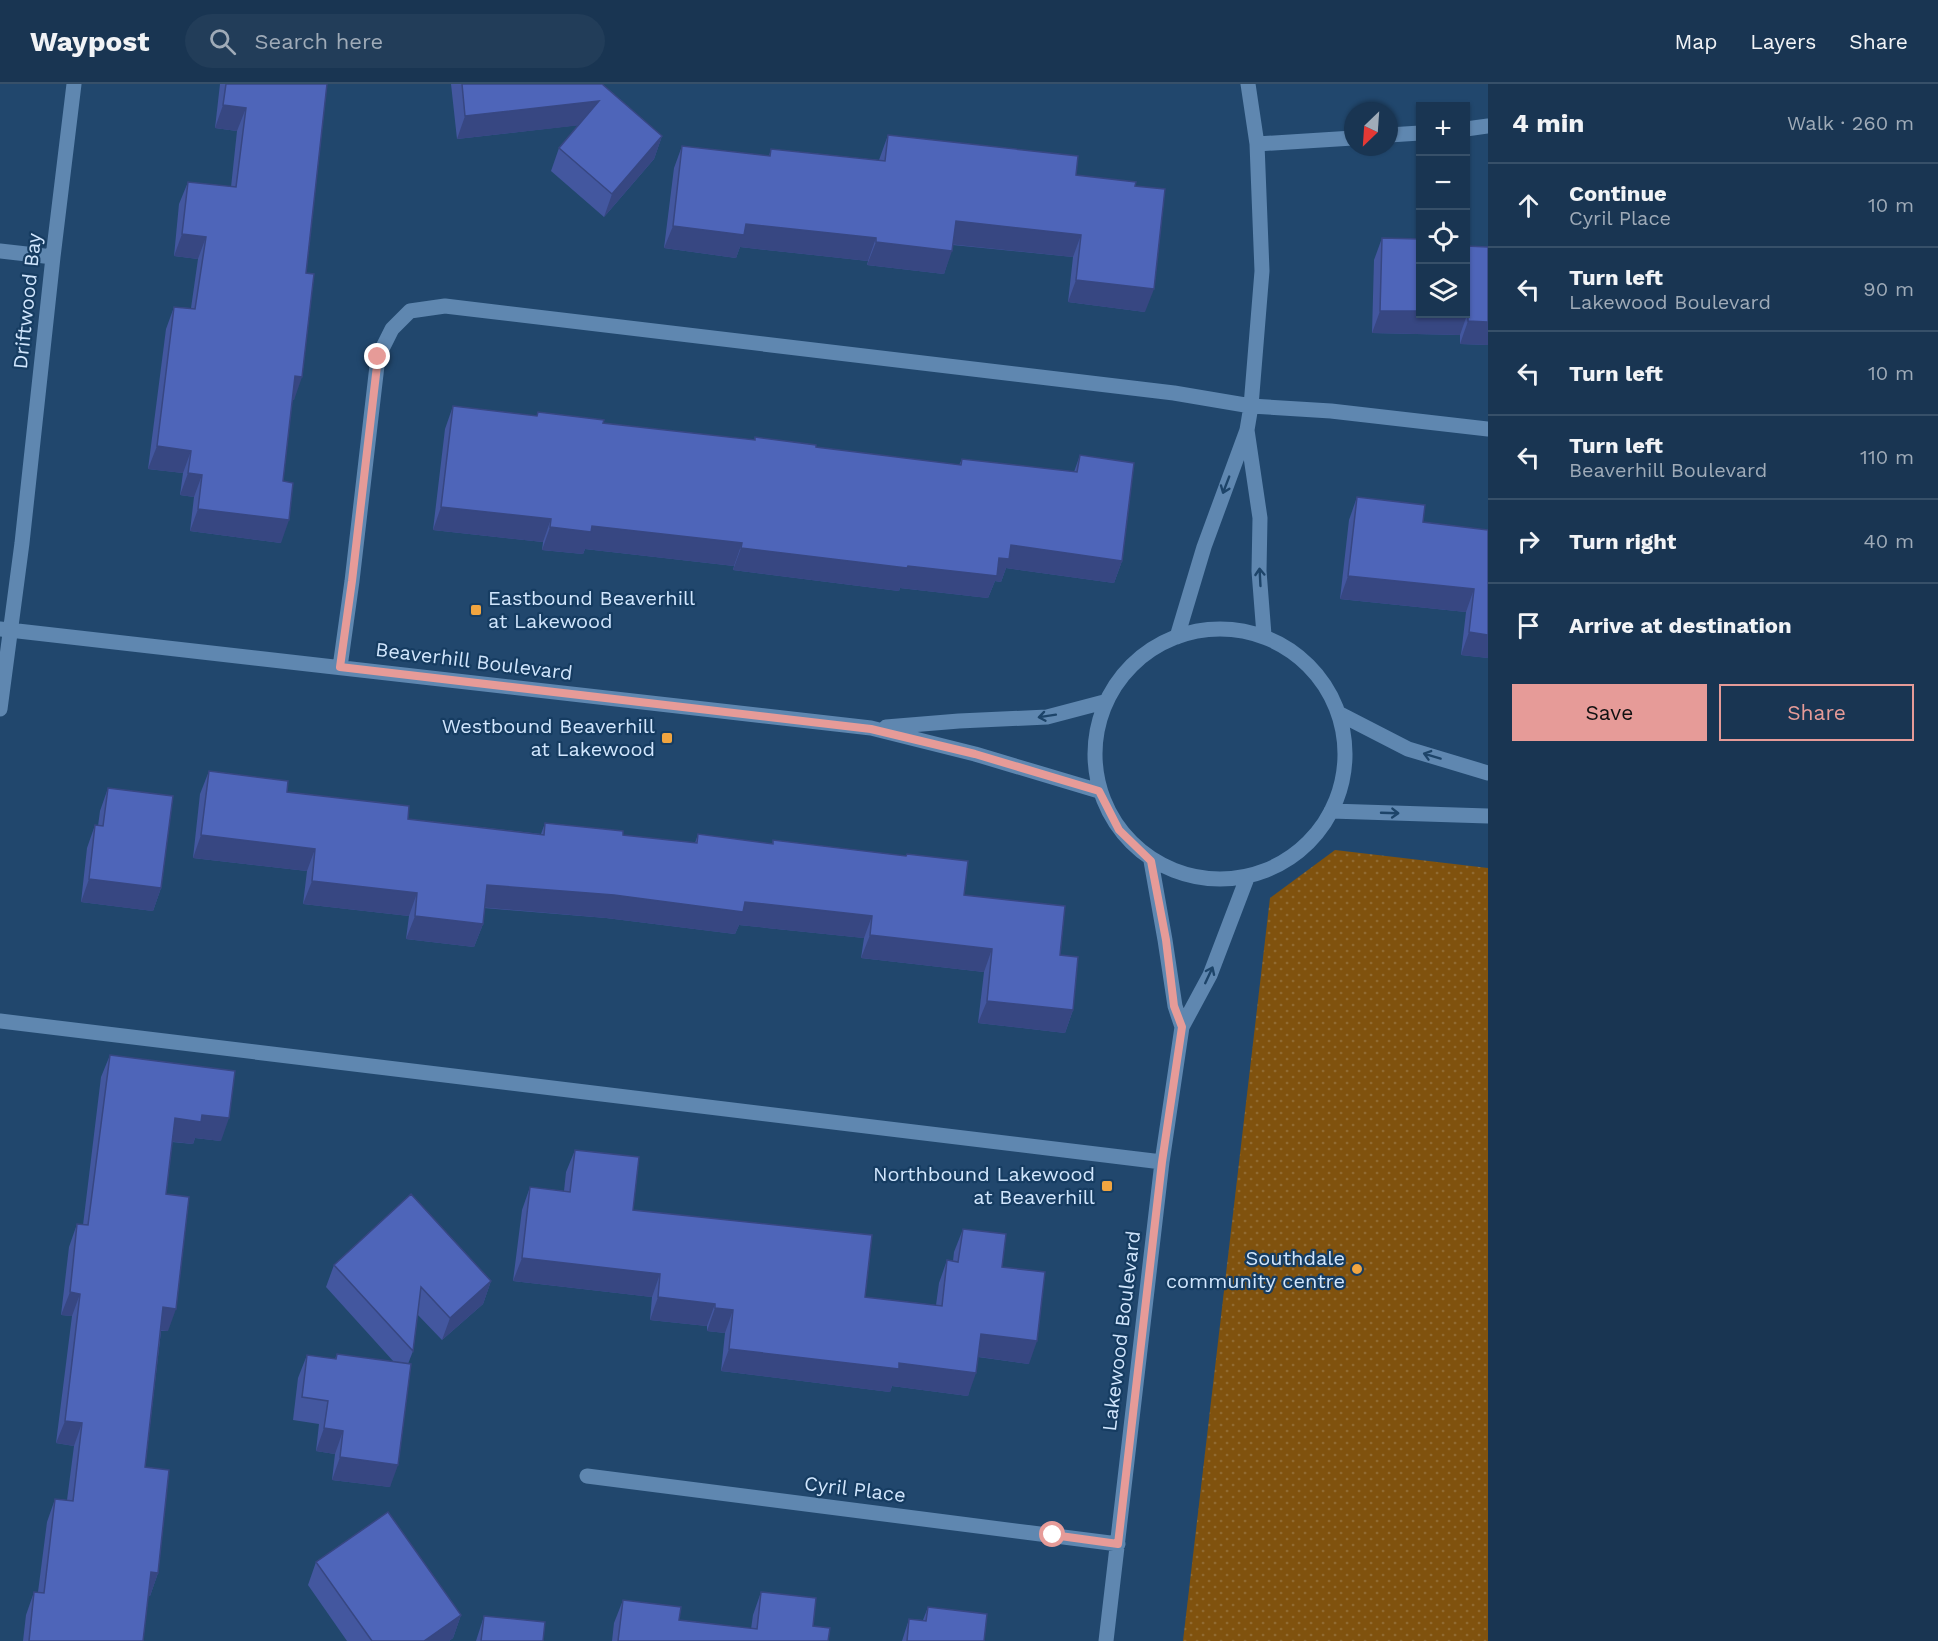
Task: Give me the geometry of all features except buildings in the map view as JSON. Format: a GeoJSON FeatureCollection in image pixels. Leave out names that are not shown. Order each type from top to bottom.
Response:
{"type":"FeatureCollection","features":[{"type":"Feature","properties":{"kind":"street","name":"Driftwood Bay"},"geometry":{"type":"LineString","coordinates":[[0,709],[5,629],[22,543],[52,257],[74,84]]}},
{"type":"Feature","properties":{"kind":"street"},"geometry":{"type":"LineString","coordinates":[[1177,637],[1204,547],[1247,430],[1251,406],[1262,272],[1257,144],[1248,84]]}},
{"type":"Feature","properties":{"kind":"street"},"geometry":{"type":"LineString","coordinates":[[1470,128],[1488,126]]}},
{"type":"Feature","properties":{"kind":"street"},"geometry":{"type":"LineString","coordinates":[[1398,134],[1416,133]]}},
{"type":"Feature","properties":{"kind":"street"},"geometry":{"type":"LineString","coordinates":[[1257,144],[1344,139]]}},
{"type":"Feature","properties":{"kind":"street"},"geometry":{"type":"LineString","coordinates":[[0,251],[52,257]]}},
{"type":"Feature","properties":{"kind":"street"},"geometry":{"type":"LineString","coordinates":[[340,667],[378,357],[392,329],[410,312],[445,306],[1162,392],[1251,406],[1331,411],[1488,429]]}},
{"type":"Feature","properties":{"kind":"street"},"geometry":{"type":"LineString","coordinates":[[1247,430],[1260,518],[1259,571],[1264,635]]}},
{"type":"Feature","properties":{"kind":"street"},"geometry":{"type":"LineString","coordinates":[[1221,628],[1264,635],[1302,657],[1324,682],[1342,722],[1342,787],[1324,827],[1287,861],[1247,878],[1192,877],[1151,861],[1119,830],[1099,791],[1095,742],[1104,702],[1120,675],[1153,646],[1194,630],[1221,628]]}},
{"type":"Feature","properties":{"kind":"street","name":"Beaverhill Boulevard"},"geometry":{"type":"LineString","coordinates":[[5,629],[871,729],[975,754],[1099,791]]}},
{"type":"Feature","properties":{"kind":"street","name":"Beaverhill Boulevard"},"geometry":{"type":"LineString","coordinates":[[871,729],[959,721],[1047,717],[1104,702]]}},
{"type":"Feature","properties":{"kind":"street"},"geometry":{"type":"LineString","coordinates":[[1338,713],[1408,749],[1488,773]]}},
{"type":"Feature","properties":{"kind":"street"},"geometry":{"type":"LineString","coordinates":[[1331,811],[1488,816]]}},
{"type":"Feature","properties":{"kind":"street","name":"Lakewood Boulevard"},"geometry":{"type":"LineString","coordinates":[[1151,861],[1166,940],[1174,1006],[1182,1027]]}},
{"type":"Feature","properties":{"kind":"street","name":"Lakewood Boulevard"},"geometry":{"type":"LineString","coordinates":[[1106,1641],[1162,1162],[1182,1027],[1210,975],[1247,878]]}},
{"type":"Feature","properties":{"kind":"street"},"geometry":{"type":"LineString","coordinates":[[0,1021],[1162,1162]]}},
{"type":"Feature","properties":{"kind":"street","name":"Cyril Place"},"geometry":{"type":"LineString","coordinates":[[587,1476],[1118,1544]]}},
{"type":"Feature","properties":{"kind":"shaded area","name":"Southdale community centre"},"geometry":{"type":"Polygon","coordinates":[[[1335,850],[1488,868],[1488,1641],[1183,1641],[1270,898],[1335,850]]]}},
{"type":"Feature","properties":{"kind":"place","name":"Eastbound Beaverhill at Lakewood"},"geometry":{"type":"Point","coordinates":[476,610]}},
{"type":"Feature","properties":{"kind":"place","name":"Westbound Beaverhill at Lakewood"},"geometry":{"type":"Point","coordinates":[667,738]}},
{"type":"Feature","properties":{"kind":"place","name":"Northbound Lakewood at Beaverhill"},"geometry":{"type":"Point","coordinates":[1107,1186]}},
{"type":"Feature","properties":{"kind":"place","name":"Southdale community centre"},"geometry":{"type":"Point","coordinates":[1357,1269]}},
{"type":"Feature","properties":{"kind":"route"},"geometry":{"type":"LineString","coordinates":[[378,357],[340,667],[871,729],[975,754],[1099,791],[1119,830],[1151,861],[1166,940],[1174,1006],[1182,1027],[1162,1162],[1118,1544],[1053,1535]]}}]}
